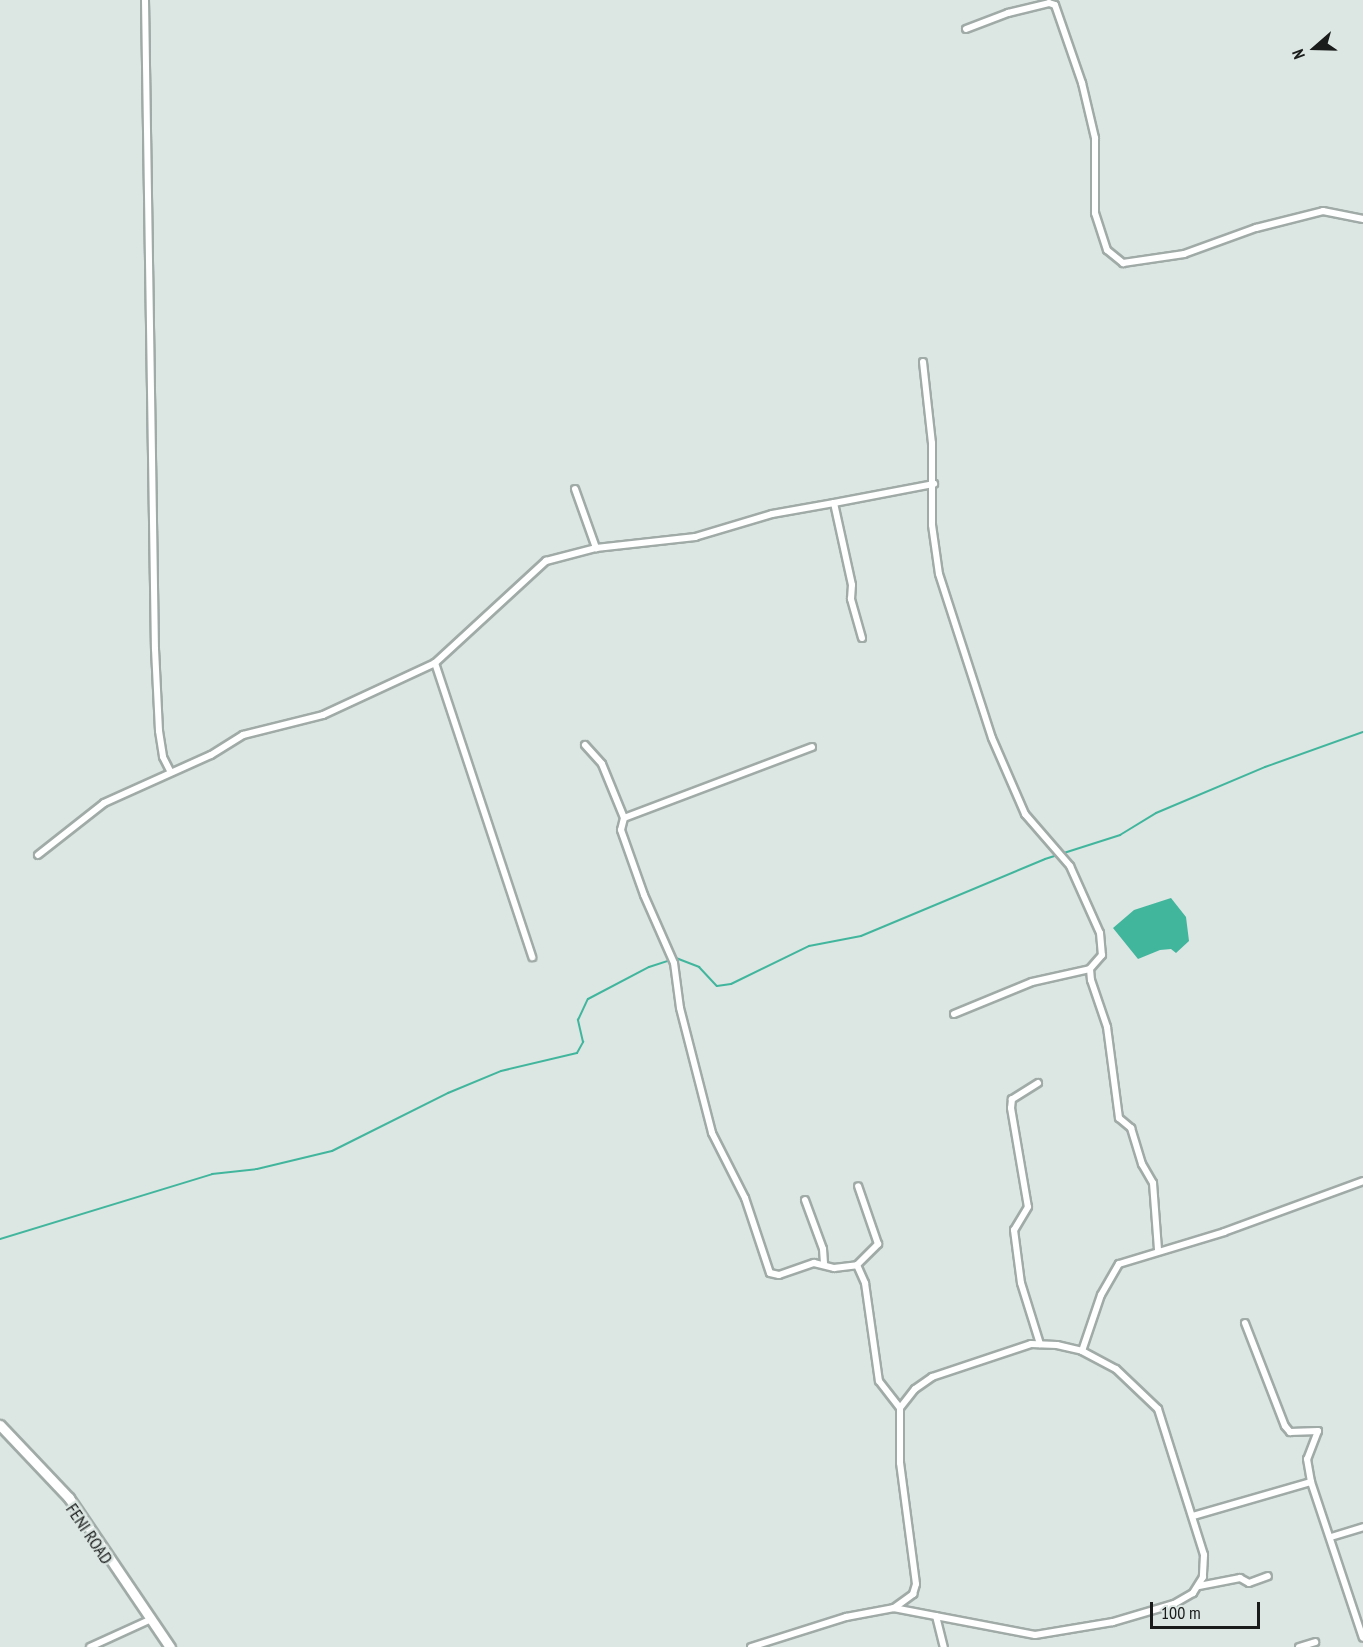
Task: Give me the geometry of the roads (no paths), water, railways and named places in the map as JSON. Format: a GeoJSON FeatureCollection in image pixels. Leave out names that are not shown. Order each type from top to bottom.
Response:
{"type":"FeatureCollection","features":[{"type":"Feature","properties":{"kind":"main road"},"geometry":{"type":"LineString","coordinates":[[0,1425],[69,1498],[168,1647]]}},
{"type":"Feature","properties":{"kind":"main road","name":"FENI ROAD"},"geometry":{"type":"LineString","coordinates":[[0,1431],[65,1499],[147,1621],[168,1647]]}},
{"type":"Feature","properties":{"kind":"street"},"geometry":{"type":"LineString","coordinates":[[145,0],[155,649],[159,731],[163,757],[170,771]]}},
{"type":"Feature","properties":{"kind":"street"},"geometry":{"type":"LineString","coordinates":[[966,28],[1049,3],[1054,5],[1082,82],[1095,138],[1095,213],[1107,250],[1123,263],[1184,254],[1256,228],[1323,211],[1363,219]]}},
{"type":"Feature","properties":{"kind":"street"},"geometry":{"type":"LineString","coordinates":[[923,362],[934,484],[932,525],[939,574],[951,616],[992,738],[1025,814],[1035,830],[1070,866],[1101,933],[1102,955],[1090,969],[1032,982],[954,1014]]}},
{"type":"Feature","properties":{"kind":"street"},"geometry":{"type":"LineString","coordinates":[[38,855],[104,803],[170,771],[210,755],[243,735],[322,715],[435,663],[546,561],[596,548],[695,537],[772,514],[934,484]]}},
{"type":"Feature","properties":{"kind":"street"},"geometry":{"type":"LineString","coordinates":[[575,489],[596,548]]}},
{"type":"Feature","properties":{"kind":"street"},"geometry":{"type":"LineString","coordinates":[[834,503],[852,585],[851,599],[862,638]]}},
{"type":"Feature","properties":{"kind":"street"},"geometry":{"type":"LineString","coordinates":[[435,663],[532,957]]}},
{"type":"Feature","properties":{"kind":"street"},"geometry":{"type":"LineString","coordinates":[[585,745],[602,764],[624,818],[621,830],[627,850],[674,963],[680,1008],[712,1133],[745,1198],[767,1269],[779,1275],[814,1263],[857,1265],[878,1244],[858,1186]]}},
{"type":"Feature","properties":{"kind":"street"},"geometry":{"type":"LineString","coordinates":[[624,818],[812,747]]}},
{"type":"Feature","properties":{"kind":"street"},"geometry":{"type":"LineString","coordinates":[[1090,969],[1107,1027],[1119,1118],[1131,1128],[1142,1164],[1153,1183],[1158,1250]]}},
{"type":"Feature","properties":{"kind":"street"},"geometry":{"type":"LineString","coordinates":[[1038,1083],[1016,1095],[1011,1108],[1028,1207],[1014,1230],[1022,1283],[1040,1344]]}},
{"type":"Feature","properties":{"kind":"street"},"geometry":{"type":"LineString","coordinates":[[1082,1351],[1115,1268],[1127,1260],[1224,1232],[1363,1180]]}},
{"type":"Feature","properties":{"kind":"street"},"geometry":{"type":"LineString","coordinates":[[805,1200],[823,1249],[824,1265]]}},
{"type":"Feature","properties":{"kind":"street"},"geometry":{"type":"LineString","coordinates":[[857,1265],[865,1283],[879,1381],[900,1408],[900,1463],[915,1584],[913,1594],[894,1608]]}},
{"type":"Feature","properties":{"kind":"street"},"geometry":{"type":"LineString","coordinates":[[1245,1323],[1285,1426],[1290,1432],[1318,1431],[1307,1459],[1311,1482],[1363,1638]]}},
{"type":"Feature","properties":{"kind":"street"},"geometry":{"type":"LineString","coordinates":[[900,1408],[915,1389],[932,1377],[1040,1344],[1082,1351],[1116,1369],[1158,1409],[1204,1555],[1199,1586]]}},
{"type":"Feature","properties":{"kind":"street"},"geometry":{"type":"LineString","coordinates":[[1193,1516],[1311,1482]]}},
{"type":"Feature","properties":{"kind":"street"},"geometry":{"type":"LineString","coordinates":[[1331,1537],[1363,1527]]}},
{"type":"Feature","properties":{"kind":"street"},"geometry":{"type":"LineString","coordinates":[[751,1647],[846,1617],[894,1608],[1035,1635],[1073,1631],[1174,1604],[1199,1586],[1240,1578],[1249,1583],[1268,1576]]}},
{"type":"Feature","properties":{"kind":"street"},"geometry":{"type":"LineString","coordinates":[[936,1616],[944,1647]]}},
{"type":"Feature","properties":{"kind":"street"},"geometry":{"type":"LineString","coordinates":[[90,1647],[147,1621]]}},
{"type":"Feature","properties":{"kind":"street"},"geometry":{"type":"LineString","coordinates":[[1299,1647],[1315,1642]]}},
{"type":"Feature","properties":{"kind":"waterway"},"geometry":{"type":"LineString","coordinates":[[0,1239],[212,1174],[257,1169],[332,1151],[448,1093],[501,1071],[577,1053],[583,1042],[578,1020],[588,999],[649,967],[676,958],[699,967],[717,986],[731,984],[809,946],[861,936],[1045,859],[1120,835],[1156,813],[1265,767],[1363,732]]}}]}
